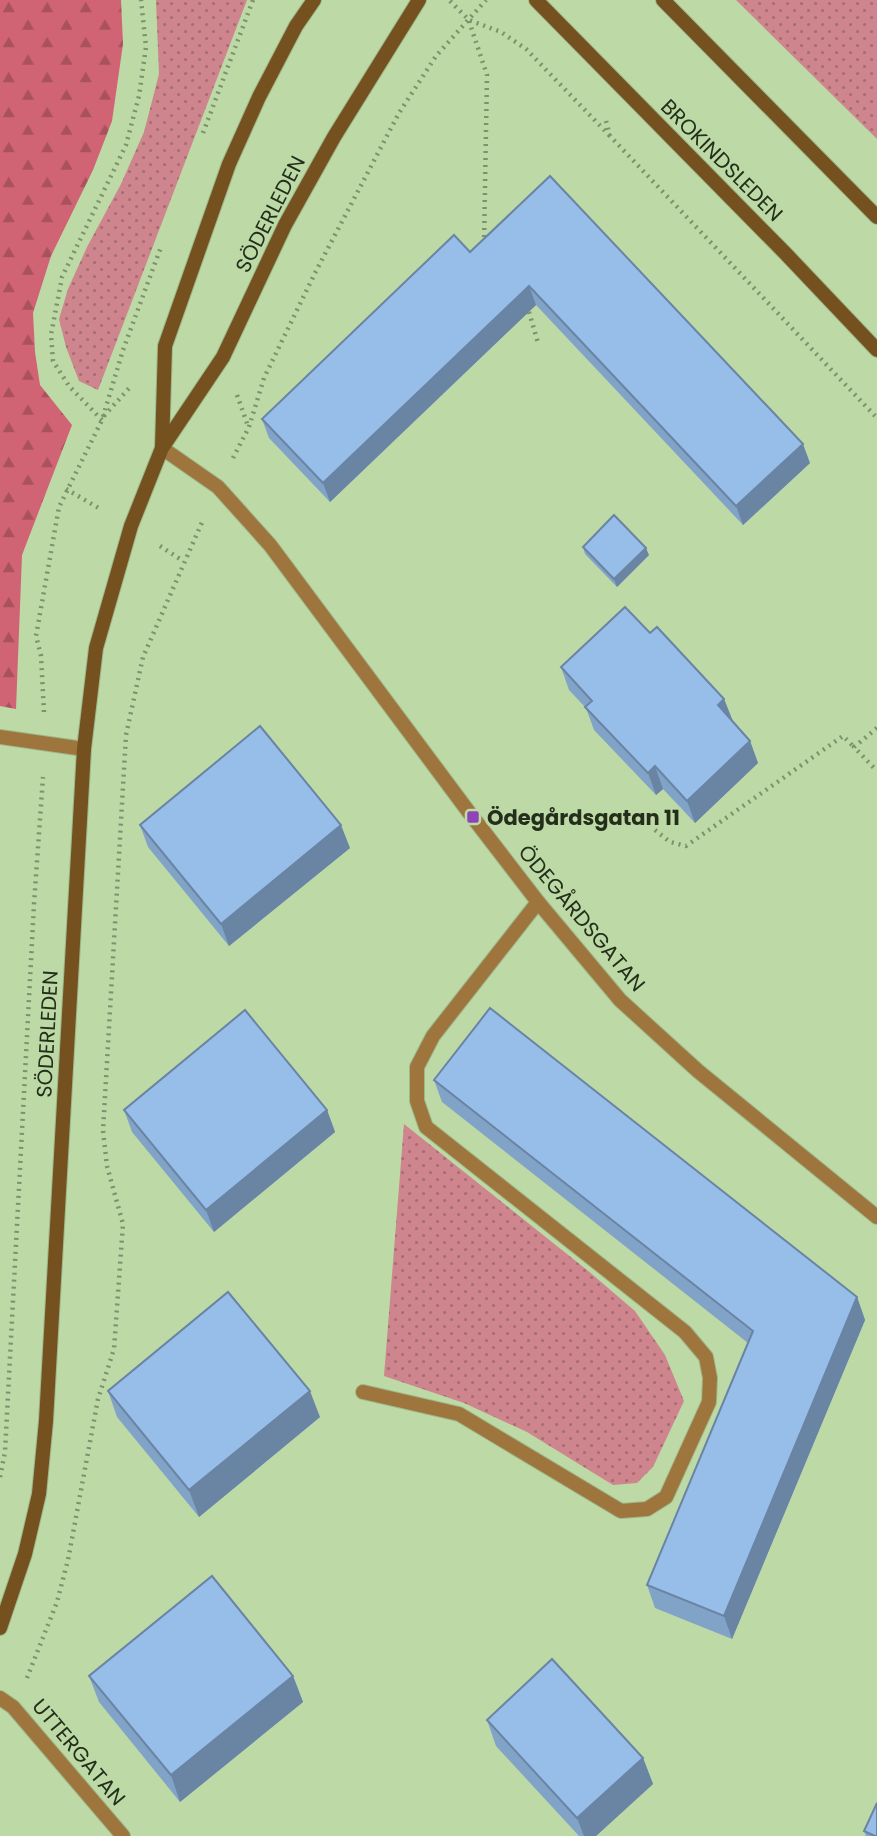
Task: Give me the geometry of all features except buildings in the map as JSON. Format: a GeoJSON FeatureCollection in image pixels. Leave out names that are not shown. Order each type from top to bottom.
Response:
{"type":"FeatureCollection","features":[{"type":"Feature","properties":{"kind":"main road"},"geometry":{"type":"LineString","coordinates":[[296,26],[299,0]]}},
{"type":"Feature","properties":{"kind":"main road","name":"SÖDERLEDEN"},"geometry":{"type":"LineString","coordinates":[[162,448],[165,346],[229,164],[259,97],[296,26],[314,0]]}},
{"type":"Feature","properties":{"kind":"main road","name":"SÖDERLEDEN"},"geometry":{"type":"LineString","coordinates":[[0,1628],[25,1554],[39,1494],[46,1421],[84,750],[96,648],[131,526],[162,448],[223,357],[285,225],[334,136],[419,0]]}},
{"type":"Feature","properties":{"kind":"main road","name":"BROKINDSLEDEN"},"geometry":{"type":"LineString","coordinates":[[536,0],[877,350]]}},
{"type":"Feature","properties":{"kind":"main road"},"geometry":{"type":"LineString","coordinates":[[664,1],[877,217]]}},
{"type":"Feature","properties":{"kind":"street","name":"ÖDEGÅRDSGATAN"},"geometry":{"type":"LineString","coordinates":[[162,448],[218,487],[270,545],[538,902],[620,1000],[698,1071],[877,1217]]}},
{"type":"Feature","properties":{"kind":"street"},"geometry":{"type":"LineString","coordinates":[[0,737],[84,750]]}},
{"type":"Feature","properties":{"kind":"street"},"geometry":{"type":"LineString","coordinates":[[363,1392],[459,1415],[621,1511],[647,1509],[666,1497],[709,1402],[710,1378],[706,1357],[685,1332],[426,1127],[421,1114],[417,1101],[416,1067],[433,1036],[538,902]]}},
{"type":"Feature","properties":{"kind":"street","name":"UTTERGATAN"},"geometry":{"type":"LineString","coordinates":[[0,1698],[13,1707],[123,1836]]}},
{"type":"Feature","properties":{"kind":"path"},"geometry":{"type":"LineString","coordinates":[[0,1476],[5,1452],[34,904],[46,744],[41,656],[36,636],[59,507],[102,420],[69,386],[53,360],[51,335],[62,277],[126,145],[139,96],[146,47],[141,0]]}},
{"type":"Feature","properties":{"kind":"path"},"geometry":{"type":"LineString","coordinates":[[450,0],[469,20],[487,75],[484,250]]}},
{"type":"Feature","properties":{"kind":"path"},"geometry":{"type":"LineString","coordinates":[[13,1707],[39,1651],[57,1602],[68,1560],[98,1399],[114,1349],[122,1224],[107,1166],[103,1131],[126,735],[143,657],[183,561],[249,427],[264,379],[315,273],[399,113],[436,56],[486,0]]}},
{"type":"Feature","properties":{"kind":"path"},"geometry":{"type":"LineString","coordinates":[[469,20],[501,32],[526,50],[877,418]]}},
{"type":"Feature","properties":{"kind":"path"},"geometry":{"type":"LineString","coordinates":[[603,111],[610,136]]}},
{"type":"Feature","properties":{"kind":"path"},"geometry":{"type":"LineString","coordinates":[[529,312],[538,343]]}},
{"type":"Feature","properties":{"kind":"path"},"geometry":{"type":"LineString","coordinates":[[855,747],[877,728]]}},
{"type":"Feature","properties":{"kind":"path"},"geometry":{"type":"LineString","coordinates":[[655,830],[670,842],[686,846],[843,736],[877,771]]}},
{"type":"Feature","properties":{"kind":"shaded area"},"geometry":{"type":"Polygon","coordinates":[[[156,0],[247,0],[98,390],[79,381],[59,319],[68,289],[87,247],[121,184],[144,132],[159,74],[156,0]]]}},
{"type":"Feature","properties":{"kind":"shaded area"},"geometry":{"type":"Polygon","coordinates":[[[736,0],[877,0],[877,139],[736,0]]]}},
{"type":"Feature","properties":{"kind":"shaded area"},"geometry":{"type":"Polygon","coordinates":[[[404,1124],[635,1311],[665,1355],[684,1401],[653,1467],[637,1483],[613,1485],[527,1432],[464,1403],[384,1376],[404,1124]]]}},
{"type":"Feature","properties":{"kind":"green space"},"geometry":{"type":"Polygon","coordinates":[[[0,0],[121,0],[123,44],[112,121],[93,170],[51,256],[33,313],[40,385],[72,425],[22,555],[16,709],[0,706],[0,0]]]}},
{"type":"Feature","properties":{"kind":"place","name":"Ödegårdsgatan 11"},"geometry":{"type":"Point","coordinates":[473,817]}}]}
